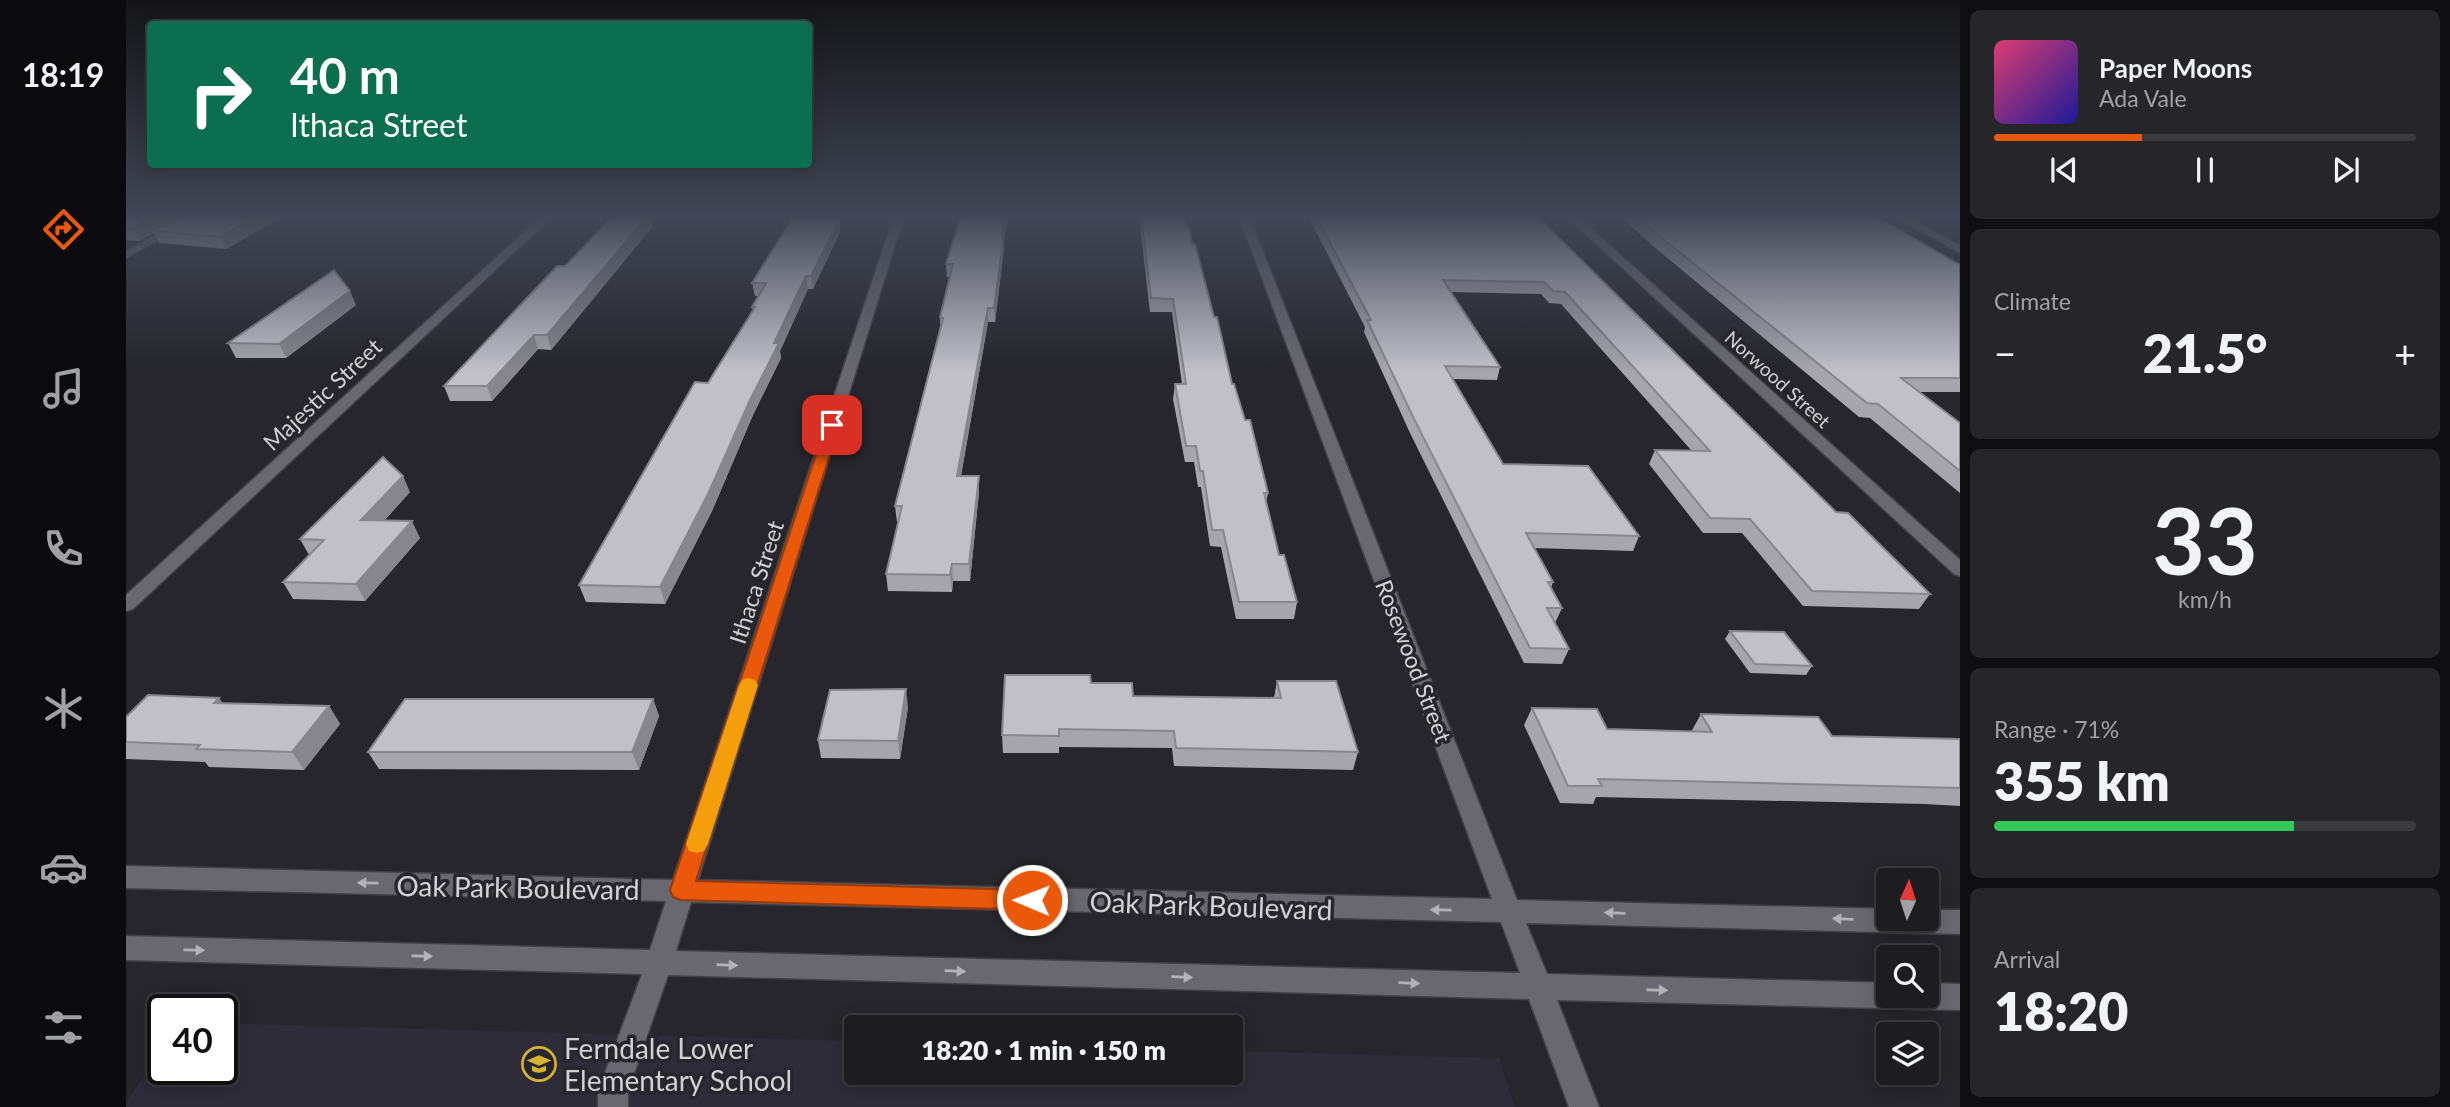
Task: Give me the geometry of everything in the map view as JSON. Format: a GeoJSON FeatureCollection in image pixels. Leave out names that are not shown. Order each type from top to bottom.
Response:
{"type":"FeatureCollection","features":[{"type":"Feature","properties":{"kind":"street","name":"Majestic Street"},"geometry":{"type":"LineString","coordinates":[[126,605],[492,268]]}},
{"type":"Feature","properties":{"kind":"street","name":"Ithaca Street"},"geometry":{"type":"LineString","coordinates":[[613,1107],[613,1091],[659,963],[882,268]]}},
{"type":"Feature","properties":{"kind":"street","name":"Rosewood Street"},"geometry":{"type":"LineString","coordinates":[[1264,268],[1584,1107]]}},
{"type":"Feature","properties":{"kind":"street","name":"Norwood Street"},"geometry":{"type":"LineString","coordinates":[[1628,268],[1960,570]]}},
{"type":"Feature","properties":{"kind":"street","name":"Oak Park Boulevard"},"geometry":{"type":"LineString","coordinates":[[126,877],[1960,922]]}},
{"type":"Feature","properties":{"kind":"street"},"geometry":{"type":"LineString","coordinates":[[126,948],[1876,996]]}},
{"type":"Feature","properties":{"kind":"street"},"geometry":{"type":"LineString","coordinates":[[1939,997],[1960,998]]}},
{"type":"Feature","properties":{"kind":"shaded area","name":"Ferndale Lower Elementary School"},"geometry":{"type":"Polygon","coordinates":[[[238,1023],[844,1041],[844,1085],[1243,1085],[1243,1051],[1499,1058],[1515,1107],[126,1107],[126,1102],[147,1072],[147,1085],[238,1085],[238,1023]]]}},
{"type":"Feature","properties":{"kind":"building"},"geometry":{"type":"Polygon","coordinates":[[[555,268],[604,268],[547,335],[534,335],[487,386],[444,386],[555,268]]]}},
{"type":"Feature","properties":{"kind":"building"},"geometry":{"type":"Polygon","coordinates":[[[762,268],[815,268],[811,276],[806,276],[774,343],[779,343],[708,494],[660,587],[579,585],[695,382],[708,383],[755,307],[752,307],[766,283],[752,283],[762,268]]]}},
{"type":"Feature","properties":{"kind":"building"},"geometry":{"type":"Polygon","coordinates":[[[952,268],[1000,268],[994,308],[988,308],[957,476],[979,476],[969,564],[952,564],[950,575],[886,574],[902,506],[895,506],[943,318],[940,317],[952,268]]]}},
{"type":"Feature","properties":{"kind":"building"},"geometry":{"type":"Polygon","coordinates":[[[1147,268],[1201,268],[1214,317],[1217,317],[1232,384],[1245,420],[1250,420],[1268,493],[1264,493],[1279,555],[1284,555],[1297,602],[1239,602],[1223,530],[1212,530],[1203,471],[1200,471],[1196,446],[1186,446],[1175,384],[1186,384],[1173,299],[1151,298],[1147,268]]]}},
{"type":"Feature","properties":{"kind":"building"},"geometry":{"type":"Polygon","coordinates":[[[1343,268],[1589,268],[1836,512],[1848,513],[1930,594],[1812,591],[1750,519],[1710,518],[1655,450],[1710,451],[1565,292],[1553,291],[1544,282],[1443,280],[1500,367],[1445,366],[1503,464],[1588,466],[1639,536],[1526,533],[1553,582],[1548,582],[1562,608],[1547,608],[1569,649],[1530,648],[1414,419],[1367,320],[1371,320],[1343,268]]]}},
{"type":"Feature","properties":{"kind":"building"},"geometry":{"type":"Polygon","coordinates":[[[1699,268],[1960,268],[1960,378],[1901,378],[1960,423],[1960,471],[1878,404],[1867,403],[1699,268]]]}},
{"type":"Feature","properties":{"kind":"building"},"geometry":{"type":"Polygon","coordinates":[[[334,270],[350,291],[279,344],[228,343],[334,270]]]}},
{"type":"Feature","properties":{"kind":"building"},"geometry":{"type":"Polygon","coordinates":[[[383,457],[403,476],[361,520],[412,521],[356,584],[283,582],[324,540],[300,539],[383,457]]]}},
{"type":"Feature","properties":{"kind":"building"},"geometry":{"type":"Polygon","coordinates":[[[1730,631],[1784,632],[1812,666],[1755,664],[1730,631]]]}},
{"type":"Feature","properties":{"kind":"building"},"geometry":{"type":"Polygon","coordinates":[[[1005,675],[1090,675],[1091,683],[1132,683],[1133,696],[1281,698],[1277,681],[1336,681],[1358,752],[1176,748],[1174,731],[1059,729],[1059,736],[1002,735],[1005,675]]]}},
{"type":"Feature","properties":{"kind":"building"},"geometry":{"type":"Polygon","coordinates":[[[906,689],[898,741],[818,740],[830,690],[906,689]]]}},
{"type":"Feature","properties":{"kind":"building"},"geometry":{"type":"Polygon","coordinates":[[[148,695],[219,698],[214,703],[329,706],[292,752],[196,749],[200,745],[126,742],[126,717],[148,695]]]}},
{"type":"Feature","properties":{"kind":"building"},"geometry":{"type":"Polygon","coordinates":[[[405,699],[653,699],[632,752],[368,752],[405,699]]]}},
{"type":"Feature","properties":{"kind":"building"},"geometry":{"type":"Polygon","coordinates":[[[1532,708],[1597,709],[1607,729],[1712,732],[1701,714],[1818,717],[1832,736],[1960,739],[1960,788],[1598,779],[1602,786],[1568,786],[1532,708]]]}},
{"type":"Feature","properties":{"kind":"slow traffic"},"geometry":{"type":"LineString","coordinates":[[697,844],[748,685]]}},
{"type":"Feature","properties":{"kind":"place","name":"Ferndale Lower Elementary School"},"geometry":{"type":"Point","coordinates":[539,1064]}},
{"type":"Feature","properties":{"kind":"route"},"geometry":{"type":"LineString","coordinates":[[832,425],[681,890],[1032,900]]}}]}
